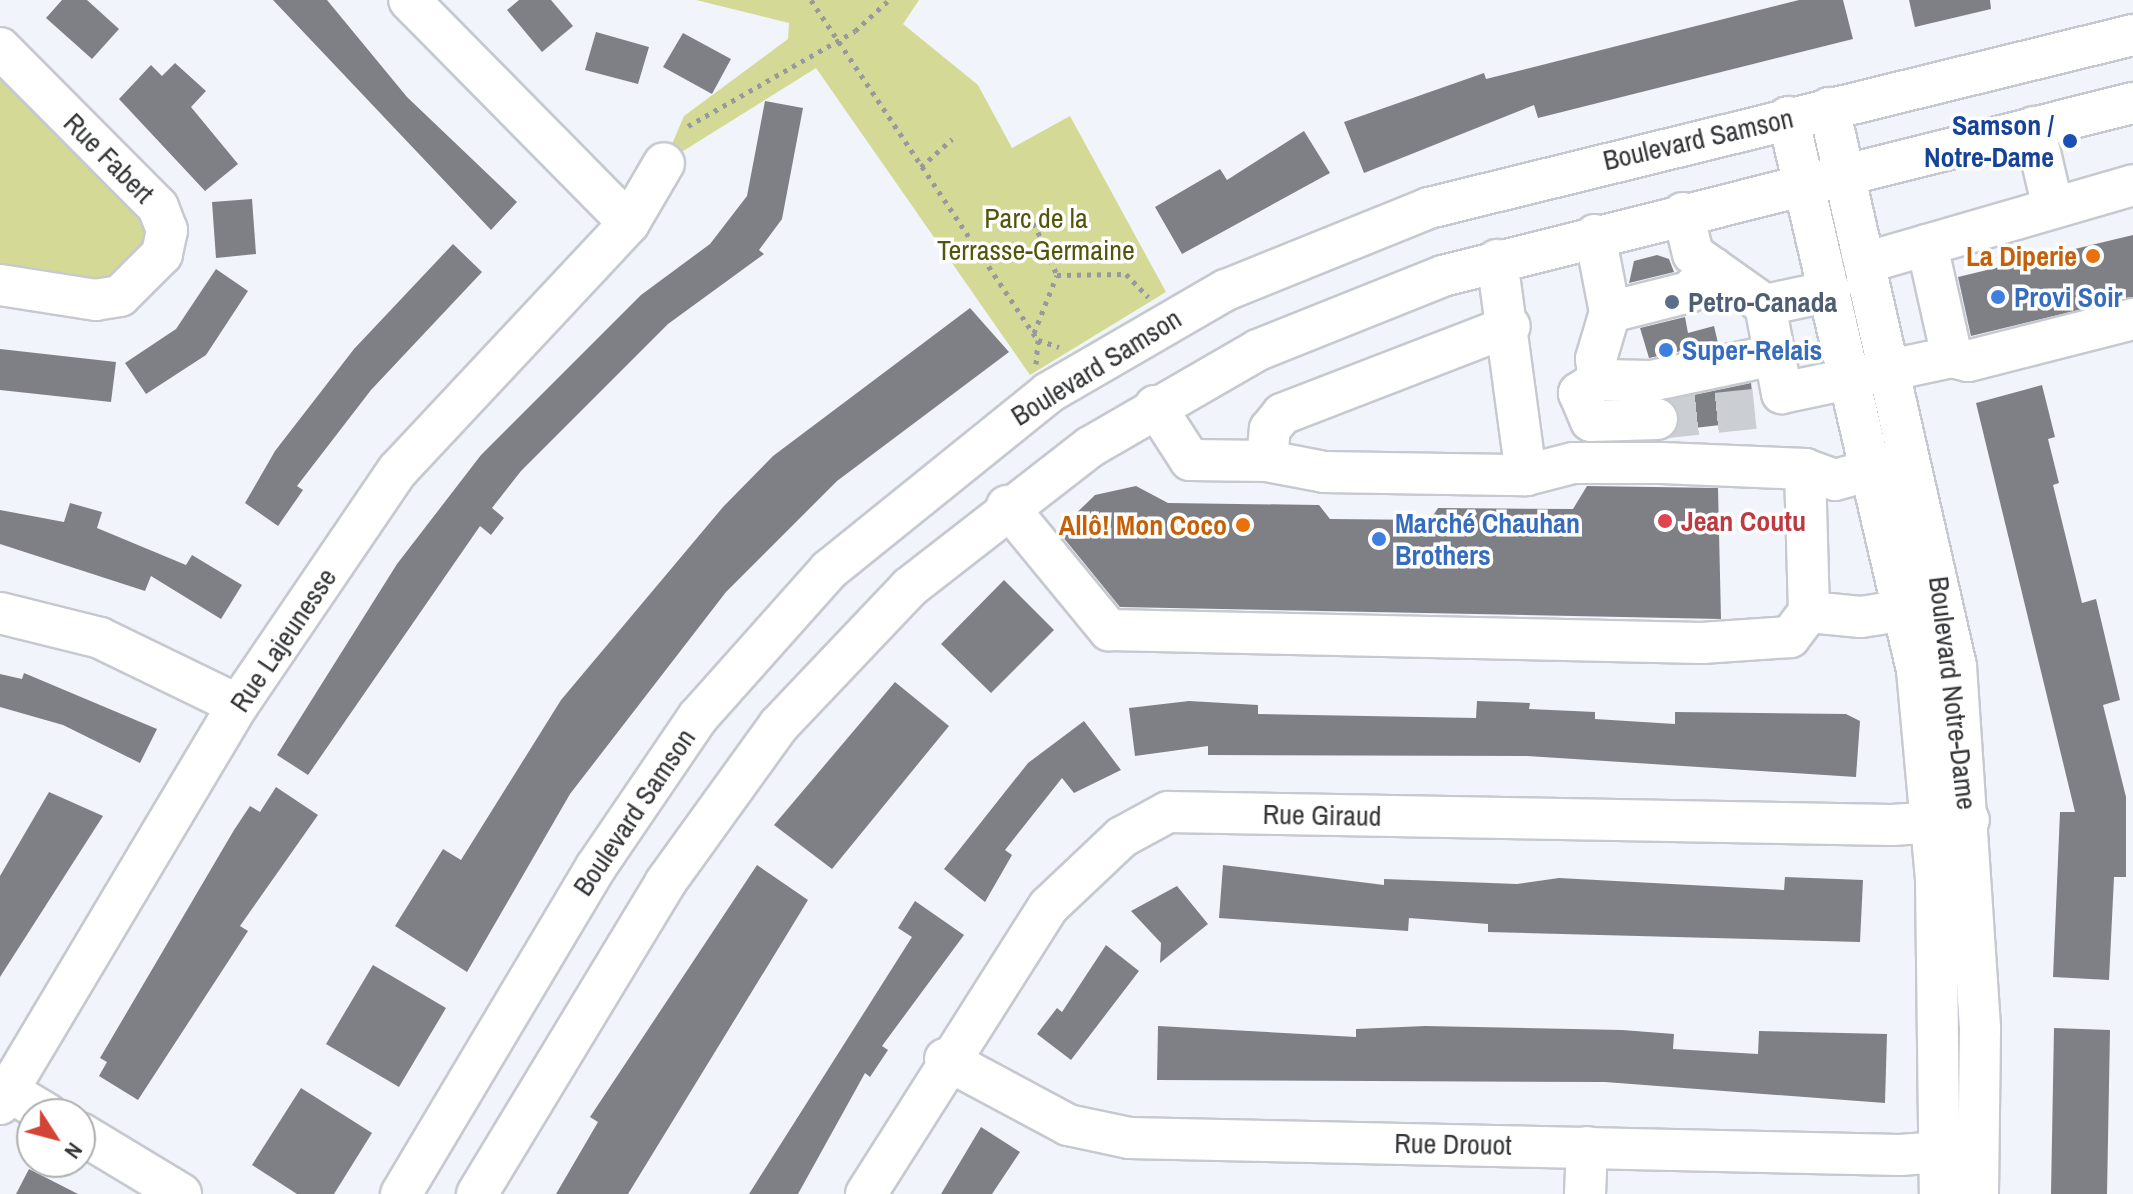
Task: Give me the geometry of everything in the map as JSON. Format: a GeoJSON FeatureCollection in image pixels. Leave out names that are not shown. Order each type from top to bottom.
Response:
{"type":"FeatureCollection","features":[{"type":"Feature","properties":{"kind":"street"},"geometry":{"type":"LineString","coordinates":[[409,0],[629,223]]}},
{"type":"Feature","properties":{"kind":"street","name":"Boulevard Samson"},"geometry":{"type":"LineString","coordinates":[[401,1194],[596,867],[698,717],[829,570],[962,456],[1148,331],[1339,240],[1486,191],[2133,35]]}},
{"type":"Feature","properties":{"kind":"street","name":"Rue Fabert"},"geometry":{"type":"LineString","coordinates":[[0,48],[158,207],[167,230],[162,254],[120,296],[96,300],[0,285]]}},
{"type":"Feature","properties":{"kind":"street"},"geometry":{"type":"LineString","coordinates":[[477,1194],[665,883],[767,740],[875,620],[1007,506],[1155,406],[1332,317],[1497,260],[2133,103]]}},
{"type":"Feature","properties":{"kind":"street","name":"Boulevard Notre-Dame"},"geometry":{"type":"LineString","coordinates":[[1829,108],[1865,263],[1872,375],[1894,464],[1956,666],[1951,822],[1960,1150],[1978,1194]]}},
{"type":"Feature","properties":{"kind":"street","name":"Boulevard Notre-Dame"},"geometry":{"type":"LineString","coordinates":[[1788,117],[1831,291],[1872,375]]}},
{"type":"Feature","properties":{"kind":"street"},"geometry":{"type":"LineString","coordinates":[[2034,127],[2052,204]]}},
{"type":"Feature","properties":{"kind":"street","name":"Rue Lajeunesse"},"geometry":{"type":"LineString","coordinates":[[3,1093],[238,705],[398,470],[629,223],[664,163]]}},
{"type":"Feature","properties":{"kind":"street"},"geometry":{"type":"LineString","coordinates":[[1865,263],[2052,204],[2133,185]]}},
{"type":"Feature","properties":{"kind":"street"},"geometry":{"type":"LineString","coordinates":[[1683,213],[1693,254],[1765,305],[1774,355],[1768,401],[1952,357],[1968,361],[2133,319]]}},
{"type":"Feature","properties":{"kind":"street"},"geometry":{"type":"LineString","coordinates":[[1595,235],[1610,312],[1596,359],[1599,380]]}},
{"type":"Feature","properties":{"kind":"street"},"geometry":{"type":"LineString","coordinates":[[1927,245],[1952,357]]}},
{"type":"Feature","properties":{"kind":"street"},"geometry":{"type":"LineString","coordinates":[[1497,260],[1510,326],[1526,475]]}},
{"type":"Feature","properties":{"kind":"street"},"geometry":{"type":"LineString","coordinates":[[1610,312],[1689,292],[1713,268]]}},
{"type":"Feature","properties":{"kind":"street"},"geometry":{"type":"LineString","coordinates":[[1765,305],[1831,291]]}},
{"type":"Feature","properties":{"kind":"street"},"geometry":{"type":"LineString","coordinates":[[1267,461],[1270,429],[1282,414],[1510,326]]}},
{"type":"Feature","properties":{"kind":"street"},"geometry":{"type":"LineString","coordinates":[[1657,419],[1591,421],[1579,393],[1599,380],[1651,381],[1774,355]]}},
{"type":"Feature","properties":{"kind":"street"},"geometry":{"type":"LineString","coordinates":[[1155,406],[1190,460],[1267,461],[1324,472],[1526,475],[1573,463],[1805,469],[1835,480],[1894,464]]}},
{"type":"Feature","properties":{"kind":"street","name":"Boulevard Notre-Dame"},"geometry":{"type":"LineString","coordinates":[[1894,464],[1907,610],[1951,822]]}},
{"type":"Feature","properties":{"kind":"street"},"geometry":{"type":"LineString","coordinates":[[1007,506],[1109,630],[1702,643],[1790,637],[1809,612],[1805,469]]}},
{"type":"Feature","properties":{"kind":"street"},"geometry":{"type":"LineString","coordinates":[[1721,613],[1809,612],[1861,617],[1907,610]]}},
{"type":"Feature","properties":{"kind":"street"},"geometry":{"type":"LineString","coordinates":[[0,613],[100,638],[238,705]]}},
{"type":"Feature","properties":{"kind":"street","name":"Rue Giraud"},"geometry":{"type":"LineString","coordinates":[[866,1194],[945,1059],[1049,906],[1122,837],[1168,812],[1951,822]]}},
{"type":"Feature","properties":{"kind":"street","name":"Rue Drouot"},"geometry":{"type":"LineString","coordinates":[[945,1059],[1068,1125],[1129,1138],[1960,1150]]}},
{"type":"Feature","properties":{"kind":"street"},"geometry":{"type":"LineString","coordinates":[[96,1143],[181,1194]]}},
{"type":"Feature","properties":{"kind":"street"},"geometry":{"type":"LineString","coordinates":[[1585,1194],[1587,1147]]}},
{"type":"Feature","properties":{"kind":"street","name":"Boulevard Notre-Dame"},"geometry":{"type":"LineString","coordinates":[[1940,1194],[1960,1150]]}},
{"type":"Feature","properties":{"kind":"path"},"geometry":{"type":"LineString","coordinates":[[811,0],[836,42],[1038,340]]}},
{"type":"Feature","properties":{"kind":"path"},"geometry":{"type":"LineString","coordinates":[[688,126],[836,42],[889,0]]}},
{"type":"Feature","properties":{"kind":"path"},"geometry":{"type":"LineString","coordinates":[[921,167],[952,139]]}},
{"type":"Feature","properties":{"kind":"path"},"geometry":{"type":"LineString","coordinates":[[1033,333],[1057,275],[1034,223]]}},
{"type":"Feature","properties":{"kind":"path"},"geometry":{"type":"LineString","coordinates":[[1057,275],[1126,274],[1154,303]]}},
{"type":"Feature","properties":{"kind":"green space","name":"Parc de la Terrasse-Germaine"},"geometry":{"type":"Polygon","coordinates":[[[696,0],[919,0],[903,24],[978,85],[1012,148],[1070,116],[1166,292],[1030,375],[816,68],[664,163],[684,116],[788,39],[789,23],[696,0]]]}},
{"type":"Feature","properties":{"kind":"green space"},"geometry":{"type":"Polygon","coordinates":[[[0,48],[167,230],[120,296],[0,285],[0,48]]]}},
{"type":"Feature","properties":{"kind":"building"},"geometry":{"type":"Polygon","coordinates":[[[62,0],[87,0],[119,29],[92,59],[46,18],[62,0]]]}},
{"type":"Feature","properties":{"kind":"building"},"geometry":{"type":"Polygon","coordinates":[[[273,0],[327,0],[407,97],[517,202],[491,230],[273,0]]]}},
{"type":"Feature","properties":{"kind":"building"},"geometry":{"type":"Polygon","coordinates":[[[519,0],[551,0],[573,26],[542,52],[507,10],[519,0]]]}},
{"type":"Feature","properties":{"kind":"building"},"geometry":{"type":"Polygon","coordinates":[[[1799,0],[1843,0],[1853,39],[1538,118],[1534,105],[1364,173],[1344,122],[1484,73],[1486,79],[1799,0]]]}},
{"type":"Feature","properties":{"kind":"building"},"geometry":{"type":"Polygon","coordinates":[[[1909,0],[1990,0],[1991,9],[1915,27],[1909,0]]]}},
{"type":"Feature","properties":{"kind":"building"},"geometry":{"type":"Polygon","coordinates":[[[596,32],[649,47],[638,84],[585,70],[596,32]]]}},
{"type":"Feature","properties":{"kind":"building"},"geometry":{"type":"Polygon","coordinates":[[[683,33],[731,59],[712,94],[663,67],[683,33]]]}},
{"type":"Feature","properties":{"kind":"building"},"geometry":{"type":"Polygon","coordinates":[[[175,63],[206,91],[191,107],[238,164],[205,191],[119,99],[151,65],[162,76],[175,63]]]}},
{"type":"Feature","properties":{"kind":"building"},"geometry":{"type":"Polygon","coordinates":[[[765,101],[803,108],[782,219],[759,250],[764,254],[668,324],[521,471],[492,508],[504,518],[491,535],[480,526],[308,775],[277,755],[397,564],[481,455],[641,295],[710,244],[747,196],[765,101]]]}},
{"type":"Feature","properties":{"kind":"building"},"geometry":{"type":"Polygon","coordinates":[[[1304,131],[1330,173],[1182,254],[1155,207],[1220,169],[1227,180],[1304,131]]]}},
{"type":"Feature","properties":{"kind":"building"},"geometry":{"type":"Polygon","coordinates":[[[252,199],[256,254],[216,258],[212,202],[252,199]]]}},
{"type":"Feature","properties":{"kind":"building"},"geometry":{"type":"Polygon","coordinates":[[[2133,235],[2133,297],[1971,336],[1958,277],[2133,235]]]}},
{"type":"Feature","properties":{"kind":"building"},"geometry":{"type":"Polygon","coordinates":[[[453,244],[482,272],[371,390],[297,486],[303,490],[278,526],[245,503],[275,451],[354,349],[453,244]]]}},
{"type":"Feature","properties":{"kind":"building"},"geometry":{"type":"Polygon","coordinates":[[[1657,255],[1669,259],[1674,272],[1629,283],[1634,261],[1657,255]]]}},
{"type":"Feature","properties":{"kind":"building"},"geometry":{"type":"Polygon","coordinates":[[[216,269],[248,291],[206,355],[146,394],[125,363],[176,329],[216,269]]]}},
{"type":"Feature","properties":{"kind":"building"},"geometry":{"type":"Polygon","coordinates":[[[970,308],[1009,352],[837,481],[726,592],[570,794],[467,972],[395,926],[443,849],[461,860],[561,700],[723,507],[773,456],[970,308]]]}},
{"type":"Feature","properties":{"kind":"building"},"geometry":{"type":"Polygon","coordinates":[[[1685,317],[1688,333],[1714,326],[1718,343],[1649,358],[1640,328],[1685,317]]]}},
{"type":"Feature","properties":{"kind":"building"},"geometry":{"type":"Polygon","coordinates":[[[0,349],[116,362],[111,402],[0,390],[0,349]]]}},
{"type":"Feature","properties":{"kind":"building"},"geometry":{"type":"Polygon","coordinates":[[[1751,383],[1755,421],[1677,430],[1670,400],[1751,383]]]}},
{"type":"Feature","properties":{"kind":"building"},"geometry":{"type":"Polygon","coordinates":[[[2042,385],[2055,437],[2048,439],[2059,483],[2053,485],[2082,603],[2096,599],[2120,700],[2103,705],[2126,797],[2126,877],[2114,877],[2109,980],[2053,977],[2060,812],[2075,812],[1976,403],[2042,385]]]}},
{"type":"Feature","properties":{"kind":"building"},"geometry":{"type":"Polygon","coordinates":[[[1136,486],[1168,503],[1319,505],[1330,519],[1430,520],[1438,508],[1573,509],[1587,486],[1718,488],[1721,619],[1120,607],[1058,531],[1095,495],[1136,486]]]}},
{"type":"Feature","properties":{"kind":"building"},"geometry":{"type":"Polygon","coordinates":[[[70,503],[102,512],[97,528],[186,565],[192,555],[242,585],[221,619],[151,576],[145,591],[0,544],[0,510],[64,522],[70,503]]]}},
{"type":"Feature","properties":{"kind":"building"},"geometry":{"type":"Polygon","coordinates":[[[1004,580],[1054,630],[991,693],[941,644],[1004,580]]]}},
{"type":"Feature","properties":{"kind":"building"},"geometry":{"type":"Polygon","coordinates":[[[24,673],[157,729],[140,763],[63,725],[0,707],[0,674],[22,679],[24,673]]]}},
{"type":"Feature","properties":{"kind":"building"},"geometry":{"type":"Polygon","coordinates":[[[895,682],[949,726],[832,869],[774,825],[895,682]]]}},
{"type":"Feature","properties":{"kind":"building"},"geometry":{"type":"Polygon","coordinates":[[[1189,701],[1258,705],[1258,714],[1476,718],[1477,701],[1530,703],[1529,709],[1595,712],[1595,719],[1675,724],[1675,712],[1846,714],[1860,721],[1856,777],[1527,756],[1208,755],[1208,746],[1135,756],[1129,708],[1189,701]]]}},
{"type":"Feature","properties":{"kind":"building"},"geometry":{"type":"Polygon","coordinates":[[[1084,721],[1121,770],[1074,793],[1062,778],[1005,850],[1012,855],[985,902],[944,869],[1028,763],[1084,721]]]}},
{"type":"Feature","properties":{"kind":"building"},"geometry":{"type":"Polygon","coordinates":[[[276,787],[318,815],[240,926],[248,931],[138,1100],[99,1076],[107,1062],[100,1058],[234,830],[250,806],[260,812],[276,787]]]}},
{"type":"Feature","properties":{"kind":"building"},"geometry":{"type":"Polygon","coordinates":[[[49,792],[103,816],[0,977],[0,876],[49,792]]]}},
{"type":"Feature","properties":{"kind":"building"},"geometry":{"type":"Polygon","coordinates":[[[757,865],[808,900],[628,1194],[556,1194],[598,1122],[590,1117],[757,865]]]}},
{"type":"Feature","properties":{"kind":"building"},"geometry":{"type":"Polygon","coordinates":[[[1223,865],[1384,885],[1384,879],[1517,884],[1559,878],[1784,890],[1785,877],[1863,880],[1860,942],[1488,932],[1488,924],[1409,918],[1408,931],[1219,918],[1223,865]]]}},
{"type":"Feature","properties":{"kind":"building"},"geometry":{"type":"Polygon","coordinates":[[[1177,886],[1208,924],[1160,963],[1161,943],[1131,911],[1177,886]]]}},
{"type":"Feature","properties":{"kind":"building"},"geometry":{"type":"Polygon","coordinates":[[[915,901],[964,935],[882,1046],[888,1050],[870,1077],[865,1073],[798,1194],[749,1194],[912,937],[898,928],[915,901]]]}},
{"type":"Feature","properties":{"kind":"building"},"geometry":{"type":"Polygon","coordinates":[[[1106,945],[1139,971],[1071,1060],[1037,1034],[1057,1008],[1062,1012],[1106,945]]]}},
{"type":"Feature","properties":{"kind":"building"},"geometry":{"type":"Polygon","coordinates":[[[373,965],[446,1008],[399,1087],[326,1044],[373,965]]]}},
{"type":"Feature","properties":{"kind":"building"},"geometry":{"type":"Polygon","coordinates":[[[1158,1026],[1356,1037],[1356,1029],[1425,1026],[1622,1030],[1674,1034],[1673,1049],[1758,1054],[1759,1031],[1887,1034],[1885,1103],[1605,1082],[1157,1080],[1158,1026]]]}},
{"type":"Feature","properties":{"kind":"building"},"geometry":{"type":"Polygon","coordinates":[[[2054,1028],[2110,1030],[2107,1194],[2051,1194],[2054,1028]]]}},
{"type":"Feature","properties":{"kind":"building"},"geometry":{"type":"Polygon","coordinates":[[[301,1088],[372,1133],[334,1194],[297,1194],[252,1165],[301,1088]]]}},
{"type":"Feature","properties":{"kind":"building"},"geometry":{"type":"Polygon","coordinates":[[[981,1127],[1020,1152],[992,1194],[941,1194],[981,1127]]]}},
{"type":"Feature","properties":{"kind":"building"},"geometry":{"type":"Polygon","coordinates":[[[24,1178],[47,1178],[78,1194],[16,1194],[24,1178]]]}},
{"type":"Feature","properties":{"kind":"tunnel"},"geometry":{"type":"LineString","coordinates":[[1657,419],[1754,409]]}},
{"type":"Feature","properties":{"kind":"place","name":"Samson / Notre-Dame"},"geometry":{"type":"Point","coordinates":[2070,141]}},
{"type":"Feature","properties":{"kind":"place","name":"La Diperie"},"geometry":{"type":"Point","coordinates":[2093,256]}},
{"type":"Feature","properties":{"kind":"place","name":"Provi Soir"},"geometry":{"type":"Point","coordinates":[1998,297]}},
{"type":"Feature","properties":{"kind":"place","name":"Petro-Canada"},"geometry":{"type":"Point","coordinates":[1672,302]}},
{"type":"Feature","properties":{"kind":"place","name":"Super-Relais"},"geometry":{"type":"Point","coordinates":[1666,350]}},
{"type":"Feature","properties":{"kind":"place","name":"Jean Coutu"},"geometry":{"type":"Point","coordinates":[1665,521]}},
{"type":"Feature","properties":{"kind":"place","name":"Allô! Mon Coco"},"geometry":{"type":"Point","coordinates":[1243,525]}},
{"type":"Feature","properties":{"kind":"place","name":"Marché Chauhan Brothers"},"geometry":{"type":"Point","coordinates":[1379,539]}}]}
